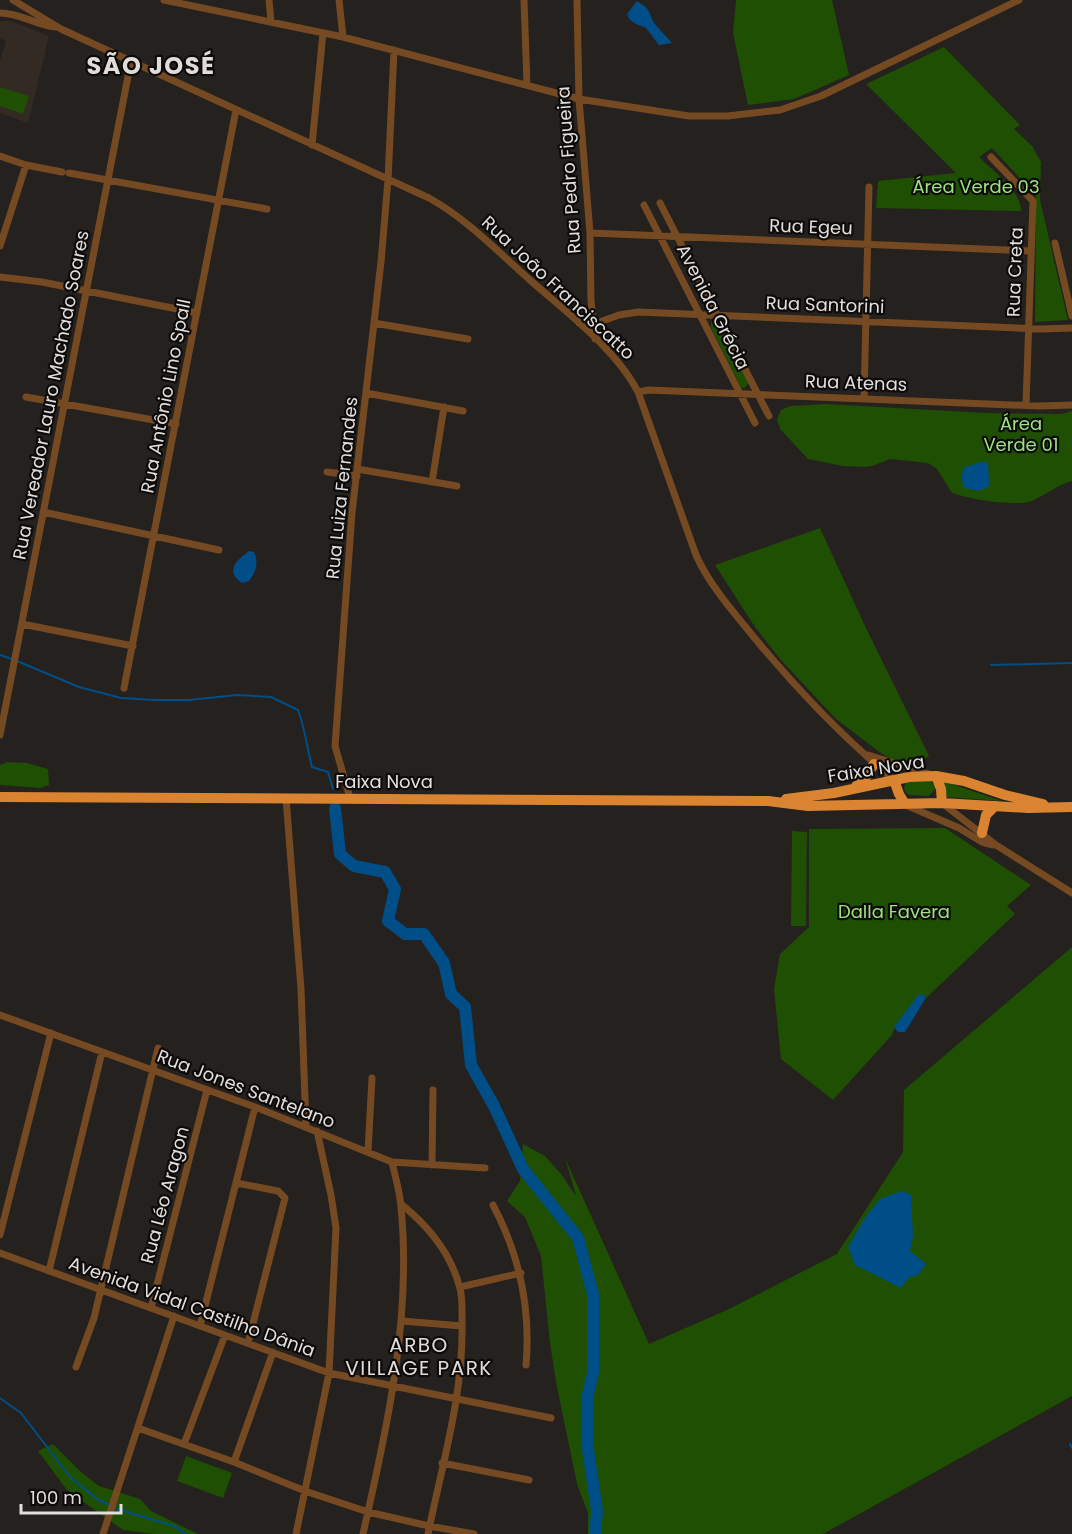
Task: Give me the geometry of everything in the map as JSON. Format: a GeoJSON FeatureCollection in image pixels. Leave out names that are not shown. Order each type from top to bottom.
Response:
{"type":"FeatureCollection","features":[{"type":"Feature","properties":{"kind":"highway"},"geometry":{"type":"LineString","coordinates":[[850,789],[863,782],[874,764]]}},
{"type":"Feature","properties":{"kind":"highway","name":"Faixa Nova"},"geometry":{"type":"LineString","coordinates":[[768,801],[834,793],[909,777],[936,776],[964,781],[1005,795],[1058,807]]}},
{"type":"Feature","properties":{"kind":"highway"},"geometry":{"type":"LineString","coordinates":[[936,776],[941,789],[942,803]]}},
{"type":"Feature","properties":{"kind":"highway"},"geometry":{"type":"LineString","coordinates":[[894,780],[905,804]]}},
{"type":"Feature","properties":{"kind":"highway","name":"Faixa Nova"},"geometry":{"type":"LineString","coordinates":[[0,797],[768,801],[808,806],[942,803],[1028,808],[1072,807]]}},
{"type":"Feature","properties":{"kind":"highway"},"geometry":{"type":"LineString","coordinates":[[982,833],[986,815],[995,806]]}},
{"type":"Feature","properties":{"kind":"street","name":"Rua João Franciscatto"},"geometry":{"type":"LineString","coordinates":[[13,0],[57,27],[429,198],[452,211],[579,323],[632,379],[696,555],[710,579],[731,609],[799,691],[874,764],[894,780]]}},
{"type":"Feature","properties":{"kind":"street"},"geometry":{"type":"LineString","coordinates":[[164,0],[196,3],[343,37],[579,99],[689,116],[728,116],[780,110],[821,96],[1019,0]]}},
{"type":"Feature","properties":{"kind":"street"},"geometry":{"type":"LineString","coordinates":[[269,0],[271,22]]}},
{"type":"Feature","properties":{"kind":"street"},"geometry":{"type":"LineString","coordinates":[[339,0],[343,37]]}},
{"type":"Feature","properties":{"kind":"street"},"geometry":{"type":"LineString","coordinates":[[524,0],[527,85]]}},
{"type":"Feature","properties":{"kind":"street","name":"Rua Pedro Figueira"},"geometry":{"type":"LineString","coordinates":[[577,0],[579,99],[590,233],[591,302],[595,339]]}},
{"type":"Feature","properties":{"kind":"street","name":"Rua João Franciscatto"},"geometry":{"type":"LineString","coordinates":[[0,13],[14,14],[48,27],[57,27]]}},
{"type":"Feature","properties":{"kind":"street"},"geometry":{"type":"LineString","coordinates":[[312,145],[323,33]]}},
{"type":"Feature","properties":{"kind":"street","name":"Rua Luiza Fernandes"},"geometry":{"type":"LineString","coordinates":[[350,798],[335,746],[357,472],[388,180],[394,50]]}},
{"type":"Feature","properties":{"kind":"street","name":"Rua Vereador Lauro Machado Soares"},"geometry":{"type":"LineString","coordinates":[[0,735],[131,61]]}},
{"type":"Feature","properties":{"kind":"street","name":"Rua Antônio Lino Spall"},"geometry":{"type":"LineString","coordinates":[[124,688],[236,110]]}},
{"type":"Feature","properties":{"kind":"street"},"geometry":{"type":"LineString","coordinates":[[0,156],[26,165],[65,173],[267,209]]}},
{"type":"Feature","properties":{"kind":"street","name":"Rua Creta"},"geometry":{"type":"LineString","coordinates":[[991,157],[1033,201],[1026,405]]}},
{"type":"Feature","properties":{"kind":"street"},"geometry":{"type":"LineString","coordinates":[[0,246],[26,165]]}},
{"type":"Feature","properties":{"kind":"street"},"geometry":{"type":"LineString","coordinates":[[864,399],[869,187]]}},
{"type":"Feature","properties":{"kind":"street","name":"Avenida Grécia"},"geometry":{"type":"LineString","coordinates":[[660,203],[769,416]]}},
{"type":"Feature","properties":{"kind":"street","name":"Avenida Grécia"},"geometry":{"type":"LineString","coordinates":[[644,204],[755,423]]}},
{"type":"Feature","properties":{"kind":"street","name":"Rua Egeu"},"geometry":{"type":"LineString","coordinates":[[590,233],[1031,252]]}},
{"type":"Feature","properties":{"kind":"street"},"geometry":{"type":"LineString","coordinates":[[1055,243],[1072,316]]}},
{"type":"Feature","properties":{"kind":"street"},"geometry":{"type":"LineString","coordinates":[[0,277],[42,282],[197,313]]}},
{"type":"Feature","properties":{"kind":"street","name":"Rua Santorini"},"geometry":{"type":"LineString","coordinates":[[579,323],[594,324],[629,312],[1072,328]]}},
{"type":"Feature","properties":{"kind":"street"},"geometry":{"type":"LineString","coordinates":[[374,323],[468,339]]}},
{"type":"Feature","properties":{"kind":"street","name":"Rua Atenas"},"geometry":{"type":"LineString","coordinates":[[638,392],[649,390],[1072,405]]}},
{"type":"Feature","properties":{"kind":"street"},"geometry":{"type":"LineString","coordinates":[[366,393],[464,411]]}},
{"type":"Feature","properties":{"kind":"street"},"geometry":{"type":"LineString","coordinates":[[26,397],[176,424]]}},
{"type":"Feature","properties":{"kind":"street"},"geometry":{"type":"LineString","coordinates":[[432,482],[444,407]]}},
{"type":"Feature","properties":{"kind":"street"},"geometry":{"type":"LineString","coordinates":[[327,472],[357,472],[457,486]]}},
{"type":"Feature","properties":{"kind":"street"},"geometry":{"type":"LineString","coordinates":[[43,512],[219,550]]}},
{"type":"Feature","properties":{"kind":"street"},"geometry":{"type":"LineString","coordinates":[[22,624],[133,646]]}},
{"type":"Feature","properties":{"kind":"street","name":"Rua João Franciscatto"},"geometry":{"type":"LineString","coordinates":[[865,754],[936,776]]}},
{"type":"Feature","properties":{"kind":"street"},"geometry":{"type":"LineString","coordinates":[[286,798],[301,989],[306,1127]]}},
{"type":"Feature","properties":{"kind":"street"},"geometry":{"type":"LineString","coordinates":[[942,803],[996,845],[1072,893]]}},
{"type":"Feature","properties":{"kind":"street"},"geometry":{"type":"LineString","coordinates":[[905,804],[959,828],[982,842],[996,845]]}},
{"type":"Feature","properties":{"kind":"street","name":"Rua Jones Santelano"},"geometry":{"type":"LineString","coordinates":[[1,1018],[51,1033],[255,1107],[392,1162],[485,1168]]}},
{"type":"Feature","properties":{"kind":"street"},"geometry":{"type":"LineString","coordinates":[[0,1234],[51,1033]]}},
{"type":"Feature","properties":{"kind":"street"},"geometry":{"type":"LineString","coordinates":[[76,1367],[94,1318],[159,1048]]}},
{"type":"Feature","properties":{"kind":"street"},"geometry":{"type":"LineString","coordinates":[[49,1271],[102,1052]]}},
{"type":"Feature","properties":{"kind":"street"},"geometry":{"type":"LineString","coordinates":[[368,1152],[372,1078]]}},
{"type":"Feature","properties":{"kind":"street","name":"Rua Léo Aragon"},"geometry":{"type":"LineString","coordinates":[[151,1308],[207,1090]]}},
{"type":"Feature","properties":{"kind":"street"},"geometry":{"type":"LineString","coordinates":[[432,1164],[433,1090]]}},
{"type":"Feature","properties":{"kind":"street"},"geometry":{"type":"LineString","coordinates":[[200,1326],[255,1107]]}},
{"type":"Feature","properties":{"kind":"street"},"geometry":{"type":"LineString","coordinates":[[296,1534],[330,1373],[336,1228],[317,1131]]}},
{"type":"Feature","properties":{"kind":"street"},"geometry":{"type":"LineString","coordinates":[[363,1534],[393,1385],[402,1321],[404,1262],[401,1204],[392,1162]]}},
{"type":"Feature","properties":{"kind":"street"},"geometry":{"type":"LineString","coordinates":[[236,1183],[278,1191],[285,1198],[248,1343]]}},
{"type":"Feature","properties":{"kind":"street"},"geometry":{"type":"LineString","coordinates":[[401,1204],[425,1226],[440,1244],[460,1287],[461,1362],[456,1398],[428,1530]]}},
{"type":"Feature","properties":{"kind":"street"},"geometry":{"type":"LineString","coordinates":[[493,1205],[507,1233],[520,1273],[527,1322],[526,1365]]}},
{"type":"Feature","properties":{"kind":"street","name":"Avenida Vidal Castilho Dânia"},"geometry":{"type":"LineString","coordinates":[[0,1253],[330,1373],[551,1418]]}},
{"type":"Feature","properties":{"kind":"street"},"geometry":{"type":"LineString","coordinates":[[460,1287],[520,1273]]}},
{"type":"Feature","properties":{"kind":"street"},"geometry":{"type":"LineString","coordinates":[[103,1534],[174,1316]]}},
{"type":"Feature","properties":{"kind":"street"},"geometry":{"type":"LineString","coordinates":[[402,1321],[462,1326]]}},
{"type":"Feature","properties":{"kind":"street"},"geometry":{"type":"LineString","coordinates":[[184,1444],[225,1335]]}},
{"type":"Feature","properties":{"kind":"street"},"geometry":{"type":"LineString","coordinates":[[234,1462],[273,1352]]}},
{"type":"Feature","properties":{"kind":"street"},"geometry":{"type":"LineString","coordinates":[[138,1428],[234,1462],[305,1491],[368,1512],[428,1530],[474,1534]]}},
{"type":"Feature","properties":{"kind":"street"},"geometry":{"type":"LineString","coordinates":[[442,1463],[529,1480]]}},
{"type":"Feature","properties":{"kind":"shaded area"},"geometry":{"type":"Polygon","coordinates":[[[0,21],[11,21],[49,36],[28,123],[0,113],[0,61],[6,41],[0,38],[0,21]]]}},
{"type":"Feature","properties":{"kind":"green space"},"geometry":{"type":"Polygon","coordinates":[[[736,0],[832,0],[849,75],[794,99],[748,105],[733,33],[736,0]]]}},
{"type":"Feature","properties":{"kind":"green space","name":"Área Verde 03"},"geometry":{"type":"Polygon","coordinates":[[[944,47],[1020,125],[1014,129],[1032,146],[1041,162],[1040,200],[1068,320],[1035,322],[1036,196],[992,148],[979,157],[1012,189],[1021,211],[876,208],[878,181],[956,173],[866,84],[944,47]]]}},
{"type":"Feature","properties":{"kind":"green space"},"geometry":{"type":"Polygon","coordinates":[[[0,87],[29,96],[23,114],[0,106],[0,87]]]}},
{"type":"Feature","properties":{"kind":"green space"},"geometry":{"type":"Polygon","coordinates":[[[715,321],[749,383],[744,388],[741,387],[711,328],[711,323],[715,321]]]}},
{"type":"Feature","properties":{"kind":"green space","name":"Área Verde 01"},"geometry":{"type":"Polygon","coordinates":[[[826,404],[986,413],[1062,414],[1072,411],[1072,481],[1034,500],[1006,503],[952,493],[937,469],[928,463],[890,459],[863,467],[843,466],[808,459],[780,429],[777,419],[781,410],[790,406],[826,404]]]}},
{"type":"Feature","properties":{"kind":"green space"},"geometry":{"type":"Polygon","coordinates":[[[820,528],[929,756],[922,761],[898,763],[836,719],[780,659],[755,627],[715,565],[820,528]]]}},
{"type":"Feature","properties":{"kind":"green space"},"geometry":{"type":"Polygon","coordinates":[[[7,762],[27,763],[48,769],[49,785],[41,788],[0,785],[0,765],[7,762]]]}},
{"type":"Feature","properties":{"kind":"green space"},"geometry":{"type":"Polygon","coordinates":[[[909,781],[931,781],[936,788],[929,796],[909,795],[904,790],[905,784],[909,781]]]}},
{"type":"Feature","properties":{"kind":"green space"},"geometry":{"type":"Polygon","coordinates":[[[943,781],[1002,801],[947,797],[943,781]]]}},
{"type":"Feature","properties":{"kind":"green space","name":"Dalla Favera"},"geometry":{"type":"Polygon","coordinates":[[[945,828],[1031,885],[1007,906],[1015,914],[926,998],[924,995],[895,1027],[892,1035],[833,1100],[781,1059],[774,989],[780,954],[809,927],[809,829],[945,828]]]}},
{"type":"Feature","properties":{"kind":"green space"},"geometry":{"type":"Polygon","coordinates":[[[792,831],[807,832],[806,926],[791,926],[792,831]]]}},
{"type":"Feature","properties":{"kind":"green space"},"geometry":{"type":"Polygon","coordinates":[[[1072,947],[1072,1396],[823,1534],[588,1534],[588,1513],[577,1484],[556,1382],[541,1256],[525,1217],[507,1201],[520,1181],[523,1144],[545,1156],[576,1196],[565,1158],[649,1344],[727,1310],[837,1254],[903,1152],[904,1090],[1072,947]]]}},
{"type":"Feature","properties":{"kind":"green space"},"geometry":{"type":"Polygon","coordinates":[[[53,1444],[99,1486],[140,1499],[151,1511],[198,1534],[154,1534],[123,1530],[67,1490],[38,1451],[53,1444]]]}},
{"type":"Feature","properties":{"kind":"green space"},"geometry":{"type":"Polygon","coordinates":[[[186,1456],[232,1473],[223,1498],[177,1481],[186,1456]]]}},
{"type":"Feature","properties":{"kind":"water"},"geometry":{"type":"Polygon","coordinates":[[[637,1],[647,8],[654,23],[672,43],[659,45],[645,27],[630,19],[627,14],[637,1]]]}},
{"type":"Feature","properties":{"kind":"water"},"geometry":{"type":"Polygon","coordinates":[[[988,462],[989,486],[979,491],[964,488],[961,476],[965,467],[988,462]]]}},
{"type":"Feature","properties":{"kind":"water"},"geometry":{"type":"Polygon","coordinates":[[[249,551],[254,552],[256,567],[249,581],[242,583],[237,579],[233,570],[240,558],[249,551]]]}},
{"type":"Feature","properties":{"kind":"water"},"geometry":{"type":"Polygon","coordinates":[[[919,994],[926,998],[905,1032],[898,1032],[894,1027],[919,994]]]}},
{"type":"Feature","properties":{"kind":"water"},"geometry":{"type":"Polygon","coordinates":[[[902,1191],[911,1195],[913,1236],[910,1251],[926,1264],[918,1275],[908,1278],[901,1288],[855,1265],[848,1247],[864,1219],[880,1199],[902,1191]]]}},
{"type":"Feature","properties":{"kind":"waterway"},"geometry":{"type":"LineString","coordinates":[[0,655],[12,659]]}},
{"type":"Feature","properties":{"kind":"waterway"},"geometry":{"type":"LineString","coordinates":[[17,661],[79,687],[121,698],[189,700],[237,695],[271,697],[298,710],[312,767],[328,772],[333,789]]}},
{"type":"Feature","properties":{"kind":"waterway"},"geometry":{"type":"LineString","coordinates":[[991,665],[1072,663]]}},
{"type":"Feature","properties":{"kind":"waterway"},"geometry":{"type":"LineString","coordinates":[[335,808],[340,854],[354,866],[385,872],[395,889],[388,921],[405,934],[424,934],[444,963],[451,994],[465,1007],[471,1065],[494,1106],[523,1169],[578,1238],[593,1294],[593,1373],[587,1399],[587,1443],[597,1511],[595,1534]]}},
{"type":"Feature","properties":{"kind":"waterway"},"geometry":{"type":"LineString","coordinates":[[0,1398],[21,1413],[70,1477],[97,1499],[117,1509],[174,1526],[186,1534]]}},
{"type":"Feature","properties":{"kind":"waterway"},"geometry":{"type":"LineString","coordinates":[[1070,1444],[1072,1448]]}},
{"type":"Feature","properties":{"kind":"district","name":"SÃO JOSÉ"},"geometry":{"type":"Point","coordinates":[151,66]}},
{"type":"Feature","properties":{"kind":"district","name":"ARBO VILLAGE PARK"},"geometry":{"type":"Point","coordinates":[419,1356]}}]}
